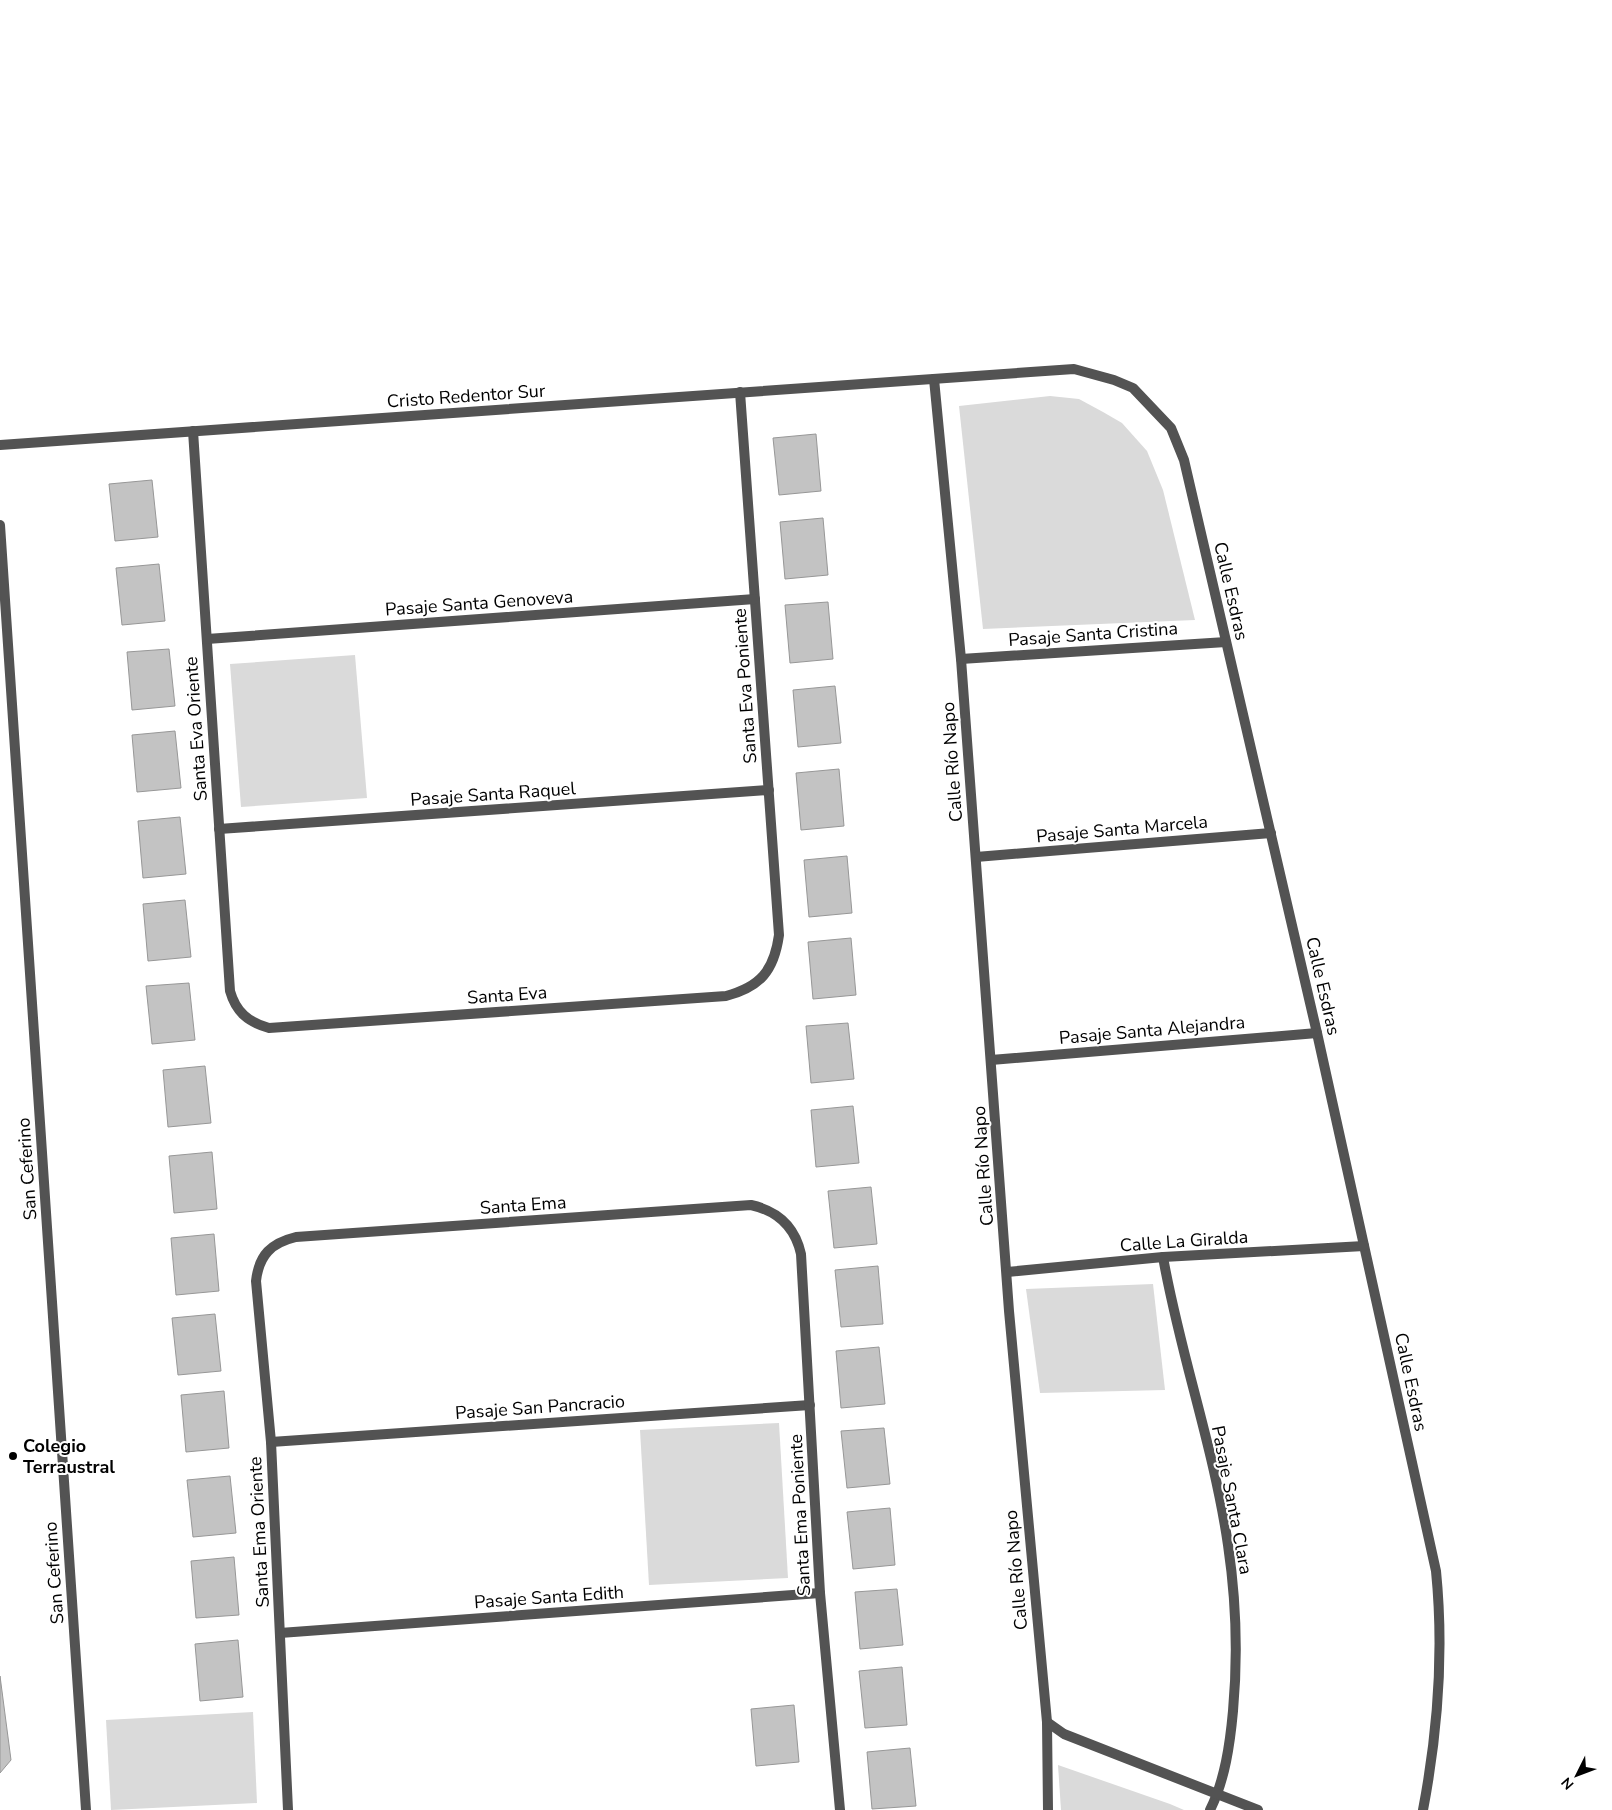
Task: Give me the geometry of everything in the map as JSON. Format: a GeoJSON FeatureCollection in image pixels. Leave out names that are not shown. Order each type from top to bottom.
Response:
{"type":"FeatureCollection","features":[{"type":"Feature","properties":{"kind":"street","name":"Calle Esdras"},"geometry":{"type":"LineString","coordinates":[[934,379],[1074,369],[1114,380],[1133,388],[1171,428],[1184,460],[1317,1033],[1436,1571],[1440,1608],[1441,1667],[1430,1776],[1423,1810]]}},
{"type":"Feature","properties":{"kind":"street","name":"Cristo Redentor Sur"},"geometry":{"type":"LineString","coordinates":[[0,445],[934,379]]}},
{"type":"Feature","properties":{"kind":"street","name":"Calle Río Napo"},"geometry":{"type":"LineString","coordinates":[[934,379],[961,659],[1007,1272],[1047,1722],[1048,1810]]}},
{"type":"Feature","properties":{"kind":"street","name":"Santa Eva Poniente"},"geometry":{"type":"LineString","coordinates":[[740,392],[780,936],[773,963],[765,974]]}},
{"type":"Feature","properties":{"kind":"street","name":"Santa Eva Oriente"},"geometry":{"type":"LineString","coordinates":[[194,432],[230,991],[233,1002],[247,1018]]}},
{"type":"Feature","properties":{"kind":"street","name":"San Ceferino"},"geometry":{"type":"LineString","coordinates":[[0,525],[86,1810]]}},
{"type":"Feature","properties":{"kind":"street","name":"Pasaje Santa Genoveva"},"geometry":{"type":"LineString","coordinates":[[207,639],[755,599]]}},
{"type":"Feature","properties":{"kind":"street","name":"Pasaje Santa Cristina"},"geometry":{"type":"LineString","coordinates":[[961,659],[1226,642]]}},
{"type":"Feature","properties":{"kind":"street","name":"Pasaje Santa Raquel"},"geometry":{"type":"LineString","coordinates":[[219,829],[769,790]]}},
{"type":"Feature","properties":{"kind":"street","name":"Pasaje Santa Marcela"},"geometry":{"type":"LineString","coordinates":[[976,857],[1271,833]]}},
{"type":"Feature","properties":{"kind":"street","name":"Santa Eva"},"geometry":{"type":"LineString","coordinates":[[247,1018],[269,1028],[726,996],[754,985],[765,974]]}},
{"type":"Feature","properties":{"kind":"street","name":"Pasaje Santa Alejandra"},"geometry":{"type":"LineString","coordinates":[[991,1060],[1317,1033]]}},
{"type":"Feature","properties":{"kind":"street","name":"Santa Ema"},"geometry":{"type":"LineString","coordinates":[[263,1255],[273,1246],[296,1237],[750,1205],[763,1208],[786,1222]]}},
{"type":"Feature","properties":{"kind":"street","name":"Santa Ema Poniente"},"geometry":{"type":"LineString","coordinates":[[786,1222],[798,1242],[801,1254],[820,1593],[840,1810]]}},
{"type":"Feature","properties":{"kind":"street","name":"Calle La Giralda"},"geometry":{"type":"LineString","coordinates":[[1007,1272],[1163,1257],[1364,1246]]}},
{"type":"Feature","properties":{"kind":"street","name":"Santa Ema Oriente"},"geometry":{"type":"LineString","coordinates":[[263,1255],[257,1269],[256,1281],[271,1442],[288,1810]]}},
{"type":"Feature","properties":{"kind":"street","name":"Pasaje Santa Clara"},"geometry":{"type":"LineString","coordinates":[[1163,1257],[1222,1514],[1232,1578],[1236,1678],[1228,1746],[1218,1794],[1210,1810]]}},
{"type":"Feature","properties":{"kind":"street","name":"Pasaje San Pancracio"},"geometry":{"type":"LineString","coordinates":[[271,1442],[810,1405]]}},
{"type":"Feature","properties":{"kind":"street","name":"Pasaje Santa Edith"},"geometry":{"type":"LineString","coordinates":[[280,1633],[820,1593]]}},
{"type":"Feature","properties":{"kind":"street"},"geometry":{"type":"LineString","coordinates":[[1047,1722],[1064,1734],[1258,1810]]}},
{"type":"Feature","properties":{"kind":"shaded area"},"geometry":{"type":"Polygon","coordinates":[[[1050,396],[1079,399],[1103,412],[1122,423],[1147,451],[1163,490],[1195,620],[983,629],[959,406],[1050,396]]]}},
{"type":"Feature","properties":{"kind":"shaded area"},"geometry":{"type":"Polygon","coordinates":[[[355,655],[367,798],[241,807],[230,664],[355,655]]]}},
{"type":"Feature","properties":{"kind":"shaded area"},"geometry":{"type":"Polygon","coordinates":[[[1153,1284],[1165,1390],[1040,1393],[1026,1289],[1153,1284]]]}},
{"type":"Feature","properties":{"kind":"shaded area"},"geometry":{"type":"Polygon","coordinates":[[[779,1423],[788,1578],[649,1585],[640,1430],[779,1423]]]}},
{"type":"Feature","properties":{"kind":"shaded area"},"geometry":{"type":"Polygon","coordinates":[[[253,1712],[257,1803],[111,1810],[106,1720],[253,1712]]]}},
{"type":"Feature","properties":{"kind":"shaded area"},"geometry":{"type":"Polygon","coordinates":[[[1058,1765],[1170,1804],[1184,1810],[1061,1810],[1058,1765]]]}},
{"type":"Feature","properties":{"kind":"building"},"geometry":{"type":"Polygon","coordinates":[[[816,434],[821,491],[779,495],[773,438],[816,434]]]}},
{"type":"Feature","properties":{"kind":"building"},"geometry":{"type":"Polygon","coordinates":[[[152,480],[158,537],[115,541],[109,484],[152,480]]]}},
{"type":"Feature","properties":{"kind":"building"},"geometry":{"type":"Polygon","coordinates":[[[823,518],[828,575],[785,579],[780,522],[823,518]]]}},
{"type":"Feature","properties":{"kind":"building"},"geometry":{"type":"Polygon","coordinates":[[[159,564],[165,621],[122,625],[116,568],[159,564]]]}},
{"type":"Feature","properties":{"kind":"building"},"geometry":{"type":"Polygon","coordinates":[[[828,602],[833,659],[790,663],[785,605],[828,602]]]}},
{"type":"Feature","properties":{"kind":"building"},"geometry":{"type":"Polygon","coordinates":[[[169,649],[175,706],[132,710],[127,652],[169,649]]]}},
{"type":"Feature","properties":{"kind":"building"},"geometry":{"type":"Polygon","coordinates":[[[835,686],[841,743],[798,747],[793,690],[835,686]]]}},
{"type":"Feature","properties":{"kind":"building"},"geometry":{"type":"Polygon","coordinates":[[[175,731],[181,788],[137,792],[132,735],[175,731]]]}},
{"type":"Feature","properties":{"kind":"building"},"geometry":{"type":"Polygon","coordinates":[[[839,769],[844,826],[801,830],[796,773],[839,769]]]}},
{"type":"Feature","properties":{"kind":"building"},"geometry":{"type":"Polygon","coordinates":[[[180,817],[186,874],[143,878],[138,821],[180,817]]]}},
{"type":"Feature","properties":{"kind":"building"},"geometry":{"type":"Polygon","coordinates":[[[847,856],[852,913],[809,917],[804,860],[847,856]]]}},
{"type":"Feature","properties":{"kind":"building"},"geometry":{"type":"Polygon","coordinates":[[[185,900],[191,957],[148,961],[143,904],[185,900]]]}},
{"type":"Feature","properties":{"kind":"building"},"geometry":{"type":"Polygon","coordinates":[[[851,938],[856,995],[813,999],[808,942],[851,938]]]}},
{"type":"Feature","properties":{"kind":"building"},"geometry":{"type":"Polygon","coordinates":[[[189,983],[195,1040],[152,1044],[146,986],[189,983]]]}},
{"type":"Feature","properties":{"kind":"building"},"geometry":{"type":"Polygon","coordinates":[[[848,1023],[854,1079],[811,1083],[806,1026],[848,1023]]]}},
{"type":"Feature","properties":{"kind":"building"},"geometry":{"type":"Polygon","coordinates":[[[205,1066],[211,1123],[168,1127],[163,1070],[205,1066]]]}},
{"type":"Feature","properties":{"kind":"building"},"geometry":{"type":"Polygon","coordinates":[[[853,1106],[859,1163],[816,1167],[811,1110],[853,1106]]]}},
{"type":"Feature","properties":{"kind":"building"},"geometry":{"type":"Polygon","coordinates":[[[212,1152],[217,1209],[174,1213],[169,1156],[212,1152]]]}},
{"type":"Feature","properties":{"kind":"building"},"geometry":{"type":"Polygon","coordinates":[[[871,1187],[877,1244],[834,1248],[828,1191],[871,1187]]]}},
{"type":"Feature","properties":{"kind":"building"},"geometry":{"type":"Polygon","coordinates":[[[214,1234],[219,1291],[176,1295],[171,1238],[214,1234]]]}},
{"type":"Feature","properties":{"kind":"building"},"geometry":{"type":"Polygon","coordinates":[[[878,1266],[883,1324],[841,1327],[835,1270],[878,1266]]]}},
{"type":"Feature","properties":{"kind":"building"},"geometry":{"type":"Polygon","coordinates":[[[215,1314],[221,1371],[178,1375],[172,1318],[215,1314]]]}},
{"type":"Feature","properties":{"kind":"building"},"geometry":{"type":"Polygon","coordinates":[[[879,1347],[885,1404],[841,1408],[836,1351],[879,1347]]]}},
{"type":"Feature","properties":{"kind":"building"},"geometry":{"type":"Polygon","coordinates":[[[224,1391],[229,1448],[186,1452],[181,1395],[224,1391]]]}},
{"type":"Feature","properties":{"kind":"building"},"geometry":{"type":"Polygon","coordinates":[[[884,1428],[890,1484],[847,1488],[841,1431],[884,1428]]]}},
{"type":"Feature","properties":{"kind":"building"},"geometry":{"type":"Polygon","coordinates":[[[230,1476],[236,1533],[193,1537],[187,1480],[230,1476]]]}},
{"type":"Feature","properties":{"kind":"building"},"geometry":{"type":"Polygon","coordinates":[[[890,1508],[895,1565],[853,1569],[847,1512],[890,1508]]]}},
{"type":"Feature","properties":{"kind":"building"},"geometry":{"type":"Polygon","coordinates":[[[234,1557],[239,1615],[196,1618],[191,1561],[234,1557]]]}},
{"type":"Feature","properties":{"kind":"building"},"geometry":{"type":"Polygon","coordinates":[[[897,1589],[903,1645],[860,1649],[855,1592],[897,1589]]]}},
{"type":"Feature","properties":{"kind":"building"},"geometry":{"type":"Polygon","coordinates":[[[238,1640],[243,1697],[200,1701],[195,1644],[238,1640]]]}},
{"type":"Feature","properties":{"kind":"building"},"geometry":{"type":"Polygon","coordinates":[[[902,1667],[907,1725],[865,1728],[859,1671],[902,1667]]]}},
{"type":"Feature","properties":{"kind":"building"},"geometry":{"type":"Polygon","coordinates":[[[0,1676],[11,1760],[0,1773],[0,1676]]]}},
{"type":"Feature","properties":{"kind":"building"},"geometry":{"type":"Polygon","coordinates":[[[794,1705],[799,1762],[756,1766],[751,1709],[794,1705]]]}},
{"type":"Feature","properties":{"kind":"building"},"geometry":{"type":"Polygon","coordinates":[[[910,1748],[916,1806],[872,1809],[867,1752],[910,1748]]]}},
{"type":"Feature","properties":{"kind":"place","name":"Colegio Terraustral"},"geometry":{"type":"Point","coordinates":[13,1456]}}]}
